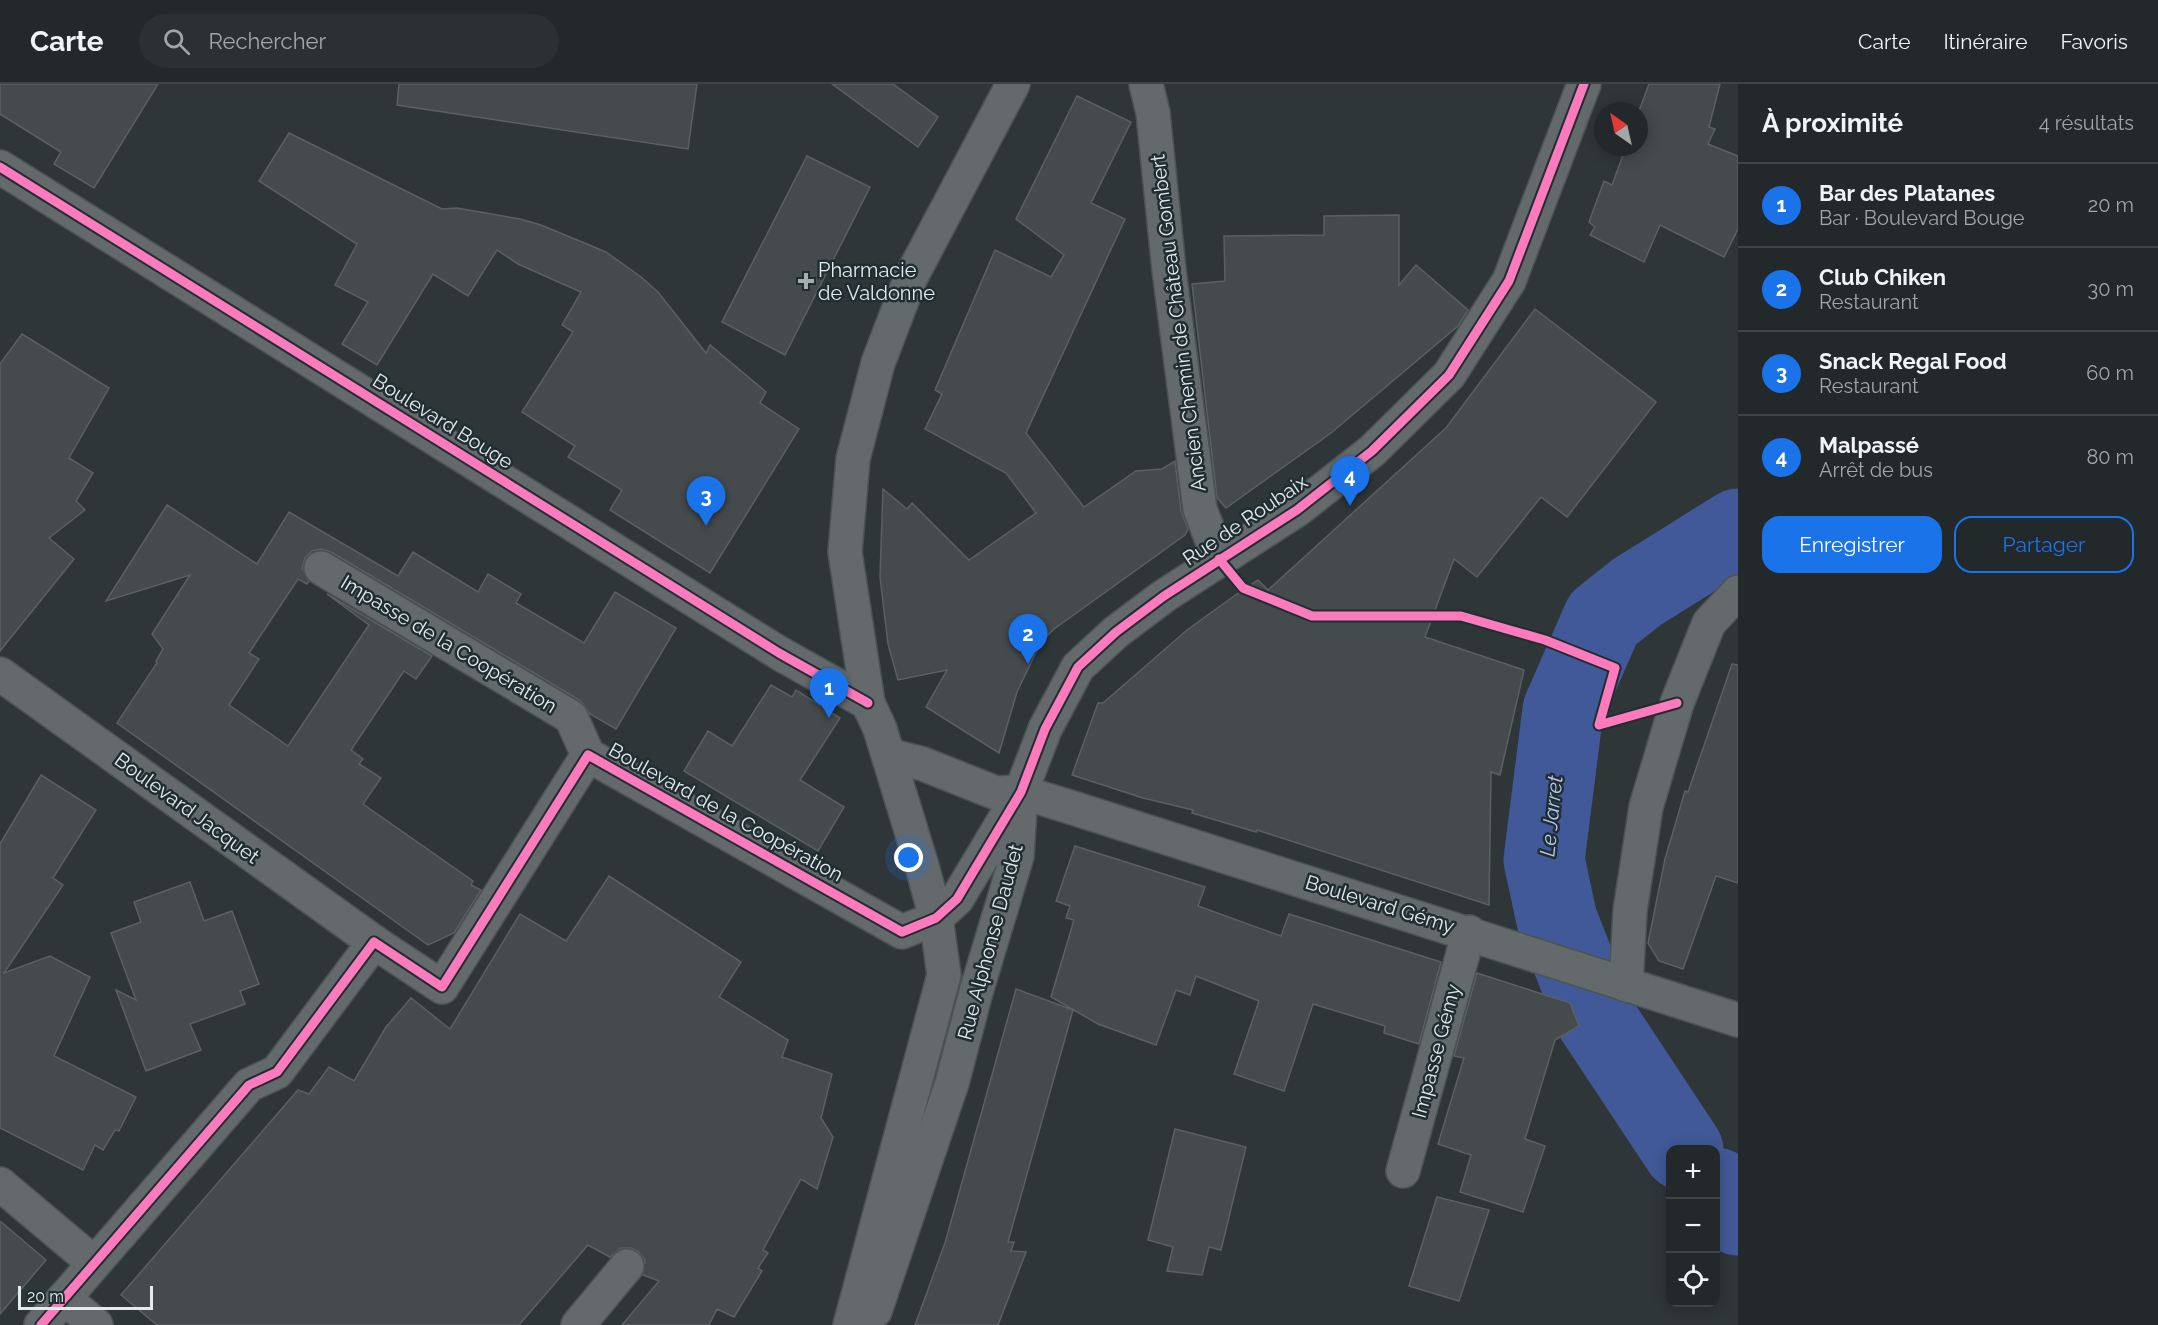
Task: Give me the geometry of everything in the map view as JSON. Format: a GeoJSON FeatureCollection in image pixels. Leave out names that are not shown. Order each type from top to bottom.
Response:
{"type":"FeatureCollection","features":[{"type":"Feature","properties":{"kind":"street"},"geometry":{"type":"LineString","coordinates":[[936,918],[880,729],[868,703],[845,552],[853,459],[878,363],[911,277],[1013,84]]}},
{"type":"Feature","properties":{"kind":"street","name":"Ancien Chemin de Château Gombert"},"geometry":{"type":"LineString","coordinates":[[1146,84],[1153,113],[1169,270],[1200,509],[1219,559]]}},
{"type":"Feature","properties":{"kind":"street","name":"Rue de Roubaix"},"geometry":{"type":"LineString","coordinates":[[1021,792],[1046,729],[1078,667],[1116,632],[1219,559],[1297,510],[1372,451],[1449,375],[1509,281],[1584,84]]}},
{"type":"Feature","properties":{"kind":"street","name":"Boulevard Bouge"},"geometry":{"type":"LineString","coordinates":[[0,167],[779,653],[868,703]]}},
{"type":"Feature","properties":{"kind":"street","name":"Impasse de la Coopération"},"geometry":{"type":"LineString","coordinates":[[321,568],[571,717],[588,755]]}},
{"type":"Feature","properties":{"kind":"street"},"geometry":{"type":"LineString","coordinates":[[1626,985],[1630,911],[1646,807],[1677,703],[1709,623],[1738,592]]}},
{"type":"Feature","properties":{"kind":"street","name":"Boulevard Jacquet"},"geometry":{"type":"LineString","coordinates":[[0,674],[374,942]]}},
{"type":"Feature","properties":{"kind":"street","name":"Boulevard de la Coopération"},"geometry":{"type":"LineString","coordinates":[[374,942],[441,987],[588,755],[902,932],[936,918]]}},
{"type":"Feature","properties":{"kind":"street","name":"Boulevard Gémy"},"geometry":{"type":"LineString","coordinates":[[888,755],[923,764],[996,793],[1021,792],[1468,932],[1738,1020]]}},
{"type":"Feature","properties":{"kind":"street","name":"Rue Alphonse Daudet"},"geometry":{"type":"LineString","coordinates":[[850,1325],[944,975],[936,918],[957,899],[1021,792]]}},
{"type":"Feature","properties":{"kind":"street","name":"Rue Alphonse Daudet"},"geometry":{"type":"LineString","coordinates":[[865,1325],[876,1309],[952,1083],[976,992],[1017,856],[1021,792]]}},
{"type":"Feature","properties":{"kind":"street","name":"Impasse Gémy"},"geometry":{"type":"LineString","coordinates":[[1403,1171],[1468,932]]}},
{"type":"Feature","properties":{"kind":"street"},"geometry":{"type":"LineString","coordinates":[[41,1325],[249,1085],[277,1072],[374,942]]}},
{"type":"Feature","properties":{"kind":"street"},"geometry":{"type":"LineString","coordinates":[[0,1184],[94,1263]]}},
{"type":"Feature","properties":{"kind":"street"},"geometry":{"type":"LineString","coordinates":[[578,1325],[627,1266]]}},
{"type":"Feature","properties":{"kind":"street"},"geometry":{"type":"LineString","coordinates":[[64,1298],[96,1325]]}},
{"type":"Feature","properties":{"kind":"building"},"geometry":{"type":"Polygon","coordinates":[[[0,84],[158,84],[94,188],[54,164],[61,152],[0,114],[0,84]]]}},
{"type":"Feature","properties":{"kind":"building"},"geometry":{"type":"Polygon","coordinates":[[[399,84],[697,84],[688,149],[397,105],[399,84]]]}},
{"type":"Feature","properties":{"kind":"building"},"geometry":{"type":"Polygon","coordinates":[[[832,84],[893,84],[938,117],[918,147],[832,84]]]}},
{"type":"Feature","properties":{"kind":"building"},"geometry":{"type":"Polygon","coordinates":[[[1649,84],[1720,84],[1709,127],[1715,129],[1708,144],[1738,156],[1738,229],[1724,257],[1660,225],[1644,262],[1590,235],[1595,227],[1589,222],[1604,181],[1612,185],[1623,156],[1648,156],[1648,102],[1642,102],[1649,84]]]}},
{"type":"Feature","properties":{"kind":"building"},"geometry":{"type":"Polygon","coordinates":[[[1077,96],[1131,122],[1091,203],[1125,219],[1026,433],[1084,507],[1136,471],[1162,469],[1175,461],[1181,511],[1188,529],[1185,535],[1054,629],[1041,642],[1017,692],[999,753],[926,707],[947,670],[898,680],[888,644],[880,577],[883,489],[907,509],[912,503],[969,560],[1036,513],[1006,473],[925,429],[942,394],[935,390],[995,250],[1051,277],[1064,255],[1016,219],[1077,96]]]}},
{"type":"Feature","properties":{"kind":"building"},"geometry":{"type":"Polygon","coordinates":[[[289,133],[442,209],[457,208],[520,219],[541,225],[606,252],[658,292],[706,353],[710,345],[766,392],[760,403],[799,429],[710,573],[610,510],[622,490],[568,457],[575,446],[522,412],[573,332],[562,325],[581,292],[518,264],[497,250],[468,296],[433,274],[377,365],[342,344],[368,302],[335,285],[357,244],[259,181],[289,133]]]}},
{"type":"Feature","properties":{"kind":"building"},"geometry":{"type":"Polygon","coordinates":[[[807,156],[870,187],[785,355],[722,322],[807,156]]]}},
{"type":"Feature","properties":{"kind":"building"},"geometry":{"type":"Polygon","coordinates":[[[1399,215],[1399,285],[1416,265],[1468,310],[1458,326],[1331,433],[1226,508],[1217,498],[1192,284],[1225,281],[1224,236],[1324,235],[1324,216],[1399,215]]]}},
{"type":"Feature","properties":{"kind":"building"},"geometry":{"type":"Polygon","coordinates":[[[1535,309],[1656,402],[1567,517],[1541,497],[1477,577],[1454,559],[1425,637],[1524,670],[1500,775],[1491,772],[1489,905],[1257,830],[1256,832],[1192,813],[1193,810],[1143,798],[1072,775],[1098,703],[1103,703],[1187,630],[1241,591],[1258,580],[1268,590],[1446,428],[1535,309]]]}},
{"type":"Feature","properties":{"kind":"building"},"geometry":{"type":"Polygon","coordinates":[[[22,334],[109,388],[69,458],[93,473],[76,501],[85,510],[49,538],[74,559],[0,651],[0,364],[22,334]]]}},
{"type":"Feature","properties":{"kind":"building"},"geometry":{"type":"Polygon","coordinates":[[[167,505],[257,564],[289,512],[398,576],[413,552],[478,592],[488,574],[521,594],[516,603],[584,643],[615,592],[676,628],[616,729],[590,714],[581,701],[331,552],[321,549],[312,551],[305,558],[302,568],[309,581],[307,584],[298,579],[249,653],[259,659],[229,705],[288,746],[369,625],[327,594],[432,656],[416,679],[404,671],[351,750],[363,759],[359,764],[381,778],[363,804],[473,881],[471,885],[481,890],[454,933],[428,945],[117,723],[157,663],[163,649],[152,634],[190,575],[106,601],[167,505]]]}},
{"type":"Feature","properties":{"kind":"building"},"geometry":{"type":"Polygon","coordinates":[[[1732,664],[1738,665],[1738,883],[1716,876],[1683,969],[1659,961],[1648,943],[1665,859],[1685,791],[1688,792],[1732,664]]]}},
{"type":"Feature","properties":{"kind":"building"},"geometry":{"type":"Polygon","coordinates":[[[771,685],[792,697],[796,690],[840,718],[800,780],[844,807],[818,851],[684,771],[708,731],[732,746],[771,685]]]}},
{"type":"Feature","properties":{"kind":"building"},"geometry":{"type":"Polygon","coordinates":[[[41,775],[96,810],[53,878],[63,885],[4,973],[50,956],[90,977],[54,1056],[136,1097],[119,1131],[115,1130],[103,1150],[95,1145],[83,1170],[0,1128],[0,844],[41,775]]]}},
{"type":"Feature","properties":{"kind":"building"},"geometry":{"type":"Polygon","coordinates":[[[1075,846],[1205,887],[1198,906],[1281,936],[1289,914],[1441,962],[1419,1044],[1384,1033],[1385,1026],[1313,1004],[1284,1091],[1234,1074],[1259,1001],[1196,976],[1190,995],[1176,990],[1156,1045],[1098,1024],[1051,997],[1074,920],[1066,918],[1070,906],[1056,901],[1075,846]]]}},
{"type":"Feature","properties":{"kind":"building"},"geometry":{"type":"Polygon","coordinates":[[[609,876],[741,962],[719,997],[788,1040],[782,1057],[832,1074],[821,1118],[833,1137],[817,1189],[801,1179],[763,1250],[768,1253],[758,1268],[762,1271],[734,1317],[717,1309],[709,1325],[622,1325],[659,1281],[643,1275],[645,1260],[638,1251],[621,1248],[610,1257],[588,1245],[519,1325],[157,1325],[121,1295],[298,1090],[309,1094],[329,1067],[354,1081],[386,1027],[411,998],[450,1029],[520,914],[566,941],[609,876]]]}},
{"type":"Feature","properties":{"kind":"building"},"geometry":{"type":"Polygon","coordinates":[[[190,882],[204,921],[232,911],[259,984],[240,991],[245,1004],[190,1024],[201,1050],[146,1071],[116,990],[136,1000],[111,933],[141,922],[134,902],[190,882]]]}},
{"type":"Feature","properties":{"kind":"building"},"geometry":{"type":"Polygon","coordinates":[[[1477,973],[1570,1003],[1579,1026],[1555,1040],[1525,1139],[1545,1146],[1523,1212],[1460,1192],[1471,1155],[1438,1144],[1464,1058],[1454,1056],[1477,973]]]}},
{"type":"Feature","properties":{"kind":"building"},"geometry":{"type":"Polygon","coordinates":[[[1016,989],[1073,1010],[1008,1242],[1014,1242],[1011,1251],[1026,1252],[998,1325],[915,1325],[945,1243],[1016,989]]]}},
{"type":"Feature","properties":{"kind":"building"},"geometry":{"type":"Polygon","coordinates":[[[1175,1129],[1246,1147],[1221,1250],[1209,1247],[1202,1275],[1167,1271],[1173,1247],[1148,1240],[1175,1129]]]}},
{"type":"Feature","properties":{"kind":"building"},"geometry":{"type":"Polygon","coordinates":[[[1437,1197],[1489,1210],[1459,1301],[1409,1286],[1437,1197]]]}},
{"type":"Feature","properties":{"kind":"building"},"geometry":{"type":"Polygon","coordinates":[[[0,1221],[46,1260],[0,1314],[0,1221]]]}},
{"type":"Feature","properties":{"kind":"waterway","name":"Le Jarret"},"geometry":{"type":"LineString","coordinates":[[1680,1145],[1595,1017],[1557,920],[1544,860],[1563,710],[1603,619],[1637,592],[1738,529]]}},
{"type":"Feature","properties":{"kind":"waterway","name":"Le Jarret"},"geometry":{"type":"LineString","coordinates":[[1720,1193],[1738,1215]]}},
{"type":"Feature","properties":{"kind":"cycle path"},"geometry":{"type":"LineString","coordinates":[[41,1325],[249,1085],[277,1072],[374,942],[442,987],[588,755],[902,932],[936,918],[957,899],[1021,792],[1045,729],[1078,667],[1116,632],[1164,596],[1297,510],[1372,451],[1449,375],[1509,281],[1584,84]]}},
{"type":"Feature","properties":{"kind":"cycle path"},"geometry":{"type":"LineString","coordinates":[[0,167],[779,653],[868,703]]}},
{"type":"Feature","properties":{"kind":"cycle path"},"geometry":{"type":"LineString","coordinates":[[1219,559],[1243,588],[1312,616],[1461,616],[1545,640],[1615,668],[1599,725],[1677,703]]}},
{"type":"Feature","properties":{"kind":"place","name":"Pharmacie de Valdonne"},"geometry":{"type":"Point","coordinates":[806,281]}},
{"type":"Feature","properties":{"kind":"place","name":"Malpassé"},"geometry":{"type":"Point","coordinates":[1350,506]}},
{"type":"Feature","properties":{"kind":"place","name":"Snack Regal Food"},"geometry":{"type":"Point","coordinates":[706,526]}},
{"type":"Feature","properties":{"kind":"place","name":"Club Chiken"},"geometry":{"type":"Point","coordinates":[1028,664]}},
{"type":"Feature","properties":{"kind":"place","name":"Bar des Platanes"},"geometry":{"type":"Point","coordinates":[829,718]}}]}
